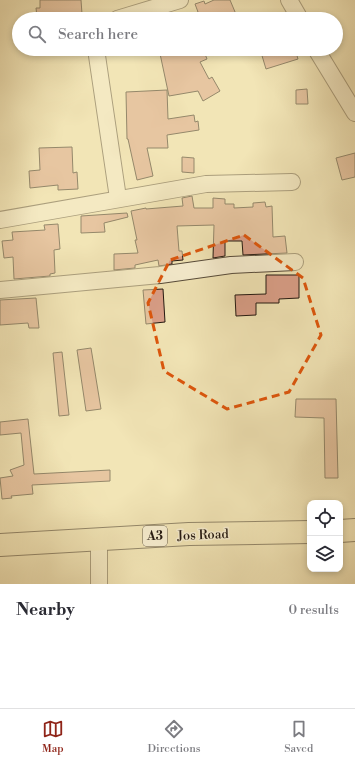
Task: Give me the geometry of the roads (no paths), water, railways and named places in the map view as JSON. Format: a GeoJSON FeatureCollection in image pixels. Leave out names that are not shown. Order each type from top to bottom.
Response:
{"type":"FeatureCollection","features":[{"type":"Feature","properties":{"kind":"highway"},"geometry":{"type":"LineString","coordinates":[[343,516],[355,515]]}},
{"type":"Feature","properties":{"kind":"highway","name":"Jos Road"},"geometry":{"type":"LineString","coordinates":[[0,529],[186,519],[307,516]]}},
{"type":"Feature","properties":{"kind":"highway"},"geometry":{"type":"LineString","coordinates":[[343,531],[355,530]]}},
{"type":"Feature","properties":{"kind":"highway","name":"Jos Road"},"geometry":{"type":"LineString","coordinates":[[0,545],[189,534],[307,532]]}},
{"type":"Feature","properties":{"kind":"street"},"geometry":{"type":"LineString","coordinates":[[140,12],[180,0]]}},
{"type":"Feature","properties":{"kind":"street"},"geometry":{"type":"LineString","coordinates":[[293,1],[297,12]]}},
{"type":"Feature","properties":{"kind":"street"},"geometry":{"type":"LineString","coordinates":[[97,56],[118,198]]}},
{"type":"Feature","properties":{"kind":"street"},"geometry":{"type":"LineString","coordinates":[[320,56],[355,113]]}},
{"type":"Feature","properties":{"kind":"street"},"geometry":{"type":"LineString","coordinates":[[0,220],[118,198],[206,184],[292,182]]}},
{"type":"Feature","properties":{"kind":"street"},"geometry":{"type":"LineString","coordinates":[[0,290],[160,275],[231,265],[295,262]]}},
{"type":"Feature","properties":{"kind":"street"},"geometry":{"type":"LineString","coordinates":[[99,539],[100,584]]}}]}
